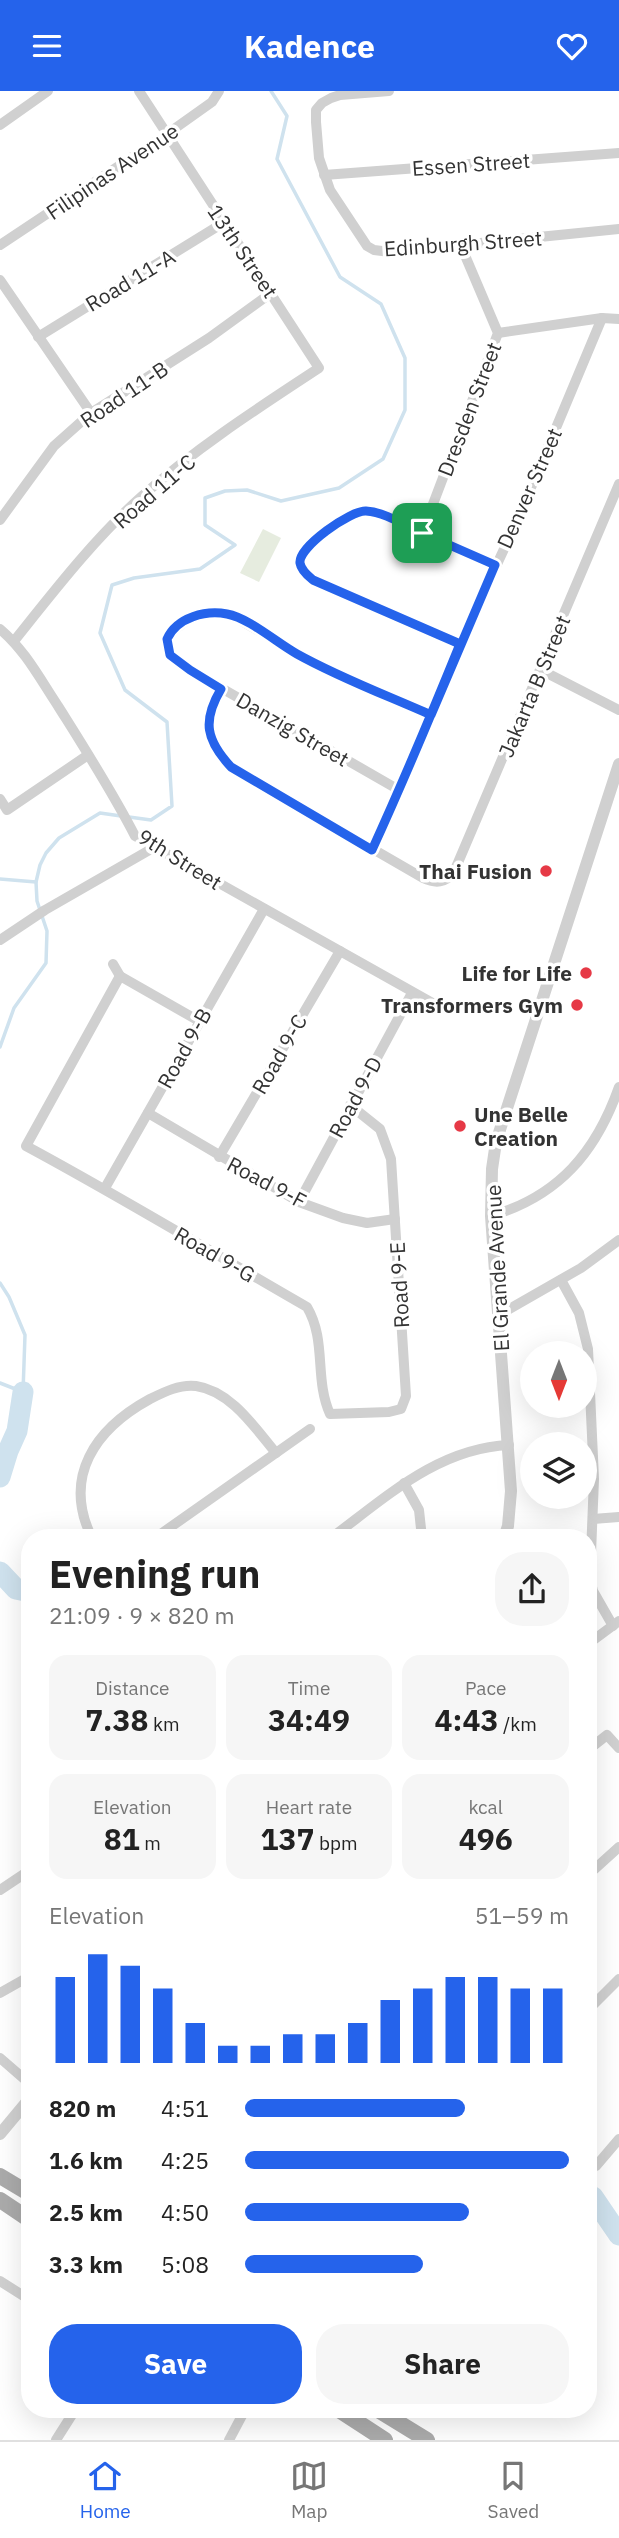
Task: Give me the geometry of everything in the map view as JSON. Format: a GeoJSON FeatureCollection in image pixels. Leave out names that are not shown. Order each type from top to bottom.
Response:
{"type":"FeatureCollection","features":[{"type":"Feature","properties":{"kind":"main road"},"geometry":{"type":"LineString","coordinates":[[0,2176],[21,2189]]}},
{"type":"Feature","properties":{"kind":"main road"},"geometry":{"type":"LineString","coordinates":[[0,2200],[21,2214]]}},
{"type":"Feature","properties":{"kind":"main road"},"geometry":{"type":"LineString","coordinates":[[351,2418],[385,2440]]}},
{"type":"Feature","properties":{"kind":"main road"},"geometry":{"type":"LineString","coordinates":[[391,2418],[427,2440]]}},
{"type":"Feature","properties":{"kind":"street"},"geometry":{"type":"LineString","coordinates":[[0,125],[48,91]]}},
{"type":"Feature","properties":{"kind":"street","name":"13th Street"},"geometry":{"type":"LineString","coordinates":[[139,91],[319,368]]}},
{"type":"Feature","properties":{"kind":"street","name":"Filipinas Avenue"},"geometry":{"type":"LineString","coordinates":[[0,245],[167,134],[212,102],[219,91]]}},
{"type":"Feature","properties":{"kind":"street","name":"Edinburgh Street"},"geometry":{"type":"LineString","coordinates":[[389,91],[340,95],[322,103],[316,110],[319,157],[330,190],[363,241],[374,250],[390,252],[461,246],[619,229]]}},
{"type":"Feature","properties":{"kind":"street","name":"Essen Street"},"geometry":{"type":"LineString","coordinates":[[324,175],[619,153]]}},
{"type":"Feature","properties":{"kind":"street","name":"Road 11-A"},"geometry":{"type":"LineString","coordinates":[[38,337],[223,223]]}},
{"type":"Feature","properties":{"kind":"street","name":"Dresden Street"},"geometry":{"type":"LineString","coordinates":[[422,533],[498,333],[461,246]]}},
{"type":"Feature","properties":{"kind":"street"},"geometry":{"type":"LineString","coordinates":[[0,280],[91,413]]}},
{"type":"Feature","properties":{"kind":"street","name":"Road 11-B"},"geometry":{"type":"LineString","coordinates":[[0,520],[54,446],[91,413],[209,338],[271,293]]}},
{"type":"Feature","properties":{"kind":"street"},"geometry":{"type":"LineString","coordinates":[[498,333],[602,318],[619,319]]}},
{"type":"Feature","properties":{"kind":"street","name":"Denver Street"},"geometry":{"type":"LineString","coordinates":[[372,850],[460,644],[517,521],[602,318]]}},
{"type":"Feature","properties":{"kind":"street","name":"Road 11-C"},"geometry":{"type":"LineString","coordinates":[[14,641],[74,567],[141,497],[241,419],[319,368]]}},
{"type":"Feature","properties":{"kind":"street","name":"Jakarta B Street"},"geometry":{"type":"LineString","coordinates":[[372,850],[423,878],[441,882],[454,872],[619,484]]}},
{"type":"Feature","properties":{"kind":"street"},"geometry":{"type":"LineString","coordinates":[[460,644],[313,580],[306,574],[300,562],[301,556],[321,535],[357,512],[376,513],[495,565]]}},
{"type":"Feature","properties":{"kind":"street","name":"Danzig Street"},"geometry":{"type":"LineString","coordinates":[[399,790],[190,670],[170,655],[167,647],[170,633],[193,616],[205,613],[231,615],[330,671],[431,715]]}},
{"type":"Feature","properties":{"kind":"street","name":"9th Street"},"geometry":{"type":"LineString","coordinates":[[0,629],[14,641],[89,755],[135,836],[438,1006]]}},
{"type":"Feature","properties":{"kind":"street"},"geometry":{"type":"LineString","coordinates":[[541,670],[619,710]]}},
{"type":"Feature","properties":{"kind":"street"},"geometry":{"type":"LineString","coordinates":[[221,689],[213,702],[209,720],[210,737],[217,752],[231,767],[372,850]]}},
{"type":"Feature","properties":{"kind":"street"},"geometry":{"type":"LineString","coordinates":[[0,799],[7,810],[89,755]]}},
{"type":"Feature","properties":{"kind":"street","name":"El Grande Avenue"},"geometry":{"type":"LineString","coordinates":[[507,1529],[511,1491],[491,1216],[492,1169],[496,1142],[619,764]]}},
{"type":"Feature","properties":{"kind":"street"},"geometry":{"type":"LineString","coordinates":[[0,940],[45,910],[153,848]]}},
{"type":"Feature","properties":{"kind":"street","name":"Road 9-B"},"geometry":{"type":"LineString","coordinates":[[105,1188],[264,909]]}},
{"type":"Feature","properties":{"kind":"street","name":"Road 9-C"},"geometry":{"type":"LineString","coordinates":[[219,1157],[340,951]]}},
{"type":"Feature","properties":{"kind":"street"},"geometry":{"type":"LineString","coordinates":[[113,964],[120,976],[199,1021]]}},
{"type":"Feature","properties":{"kind":"street","name":"Road 9-G"},"geometry":{"type":"LineString","coordinates":[[120,976],[26,1146],[105,1188],[152,1219],[307,1307],[317,1324],[322,1389],[330,1414]]}},
{"type":"Feature","properties":{"kind":"street","name":"Road 9-D"},"geometry":{"type":"LineString","coordinates":[[299,1202],[412,993]]}},
{"type":"Feature","properties":{"kind":"street"},"geometry":{"type":"LineString","coordinates":[[491,1216],[526,1204],[551,1188],[573,1168],[599,1133],[619,1087]]}},
{"type":"Feature","properties":{"kind":"street","name":"Road 9-E"},"geometry":{"type":"LineString","coordinates":[[330,1414],[389,1412],[401,1409],[406,1397],[391,1159],[380,1129],[350,1105]]}},
{"type":"Feature","properties":{"kind":"street","name":"Road 9-F"},"geometry":{"type":"LineString","coordinates":[[148,1113],[299,1202],[343,1218],[367,1223],[395,1219]]}},
{"type":"Feature","properties":{"kind":"street"},"geometry":{"type":"LineString","coordinates":[[499,1315],[561,1280],[619,1240]]}},
{"type":"Feature","properties":{"kind":"street"},"geometry":{"type":"LineString","coordinates":[[561,1280],[579,1313],[587,1349],[594,1456],[592,1529]]}},
{"type":"Feature","properties":{"kind":"street"},"geometry":{"type":"LineString","coordinates":[[89,1529],[81,1508],[79,1492],[90,1453],[119,1420],[163,1392],[194,1385],[223,1397],[251,1423],[276,1453]]}},
{"type":"Feature","properties":{"kind":"street"},"geometry":{"type":"LineString","coordinates":[[168,1529],[310,1429]]}},
{"type":"Feature","properties":{"kind":"street"},"geometry":{"type":"LineString","coordinates":[[343,1529],[404,1483],[461,1452],[509,1445]]}},
{"type":"Feature","properties":{"kind":"street"},"geometry":{"type":"LineString","coordinates":[[404,1483],[419,1510],[422,1529]]}},
{"type":"Feature","properties":{"kind":"street"},"geometry":{"type":"LineString","coordinates":[[593,1519],[619,1517]]}},
{"type":"Feature","properties":{"kind":"street"},"geometry":{"type":"LineString","coordinates":[[597,1597],[616,1623],[597,1637]]}},
{"type":"Feature","properties":{"kind":"street"},"geometry":{"type":"LineString","coordinates":[[597,1742],[607,1734],[619,1748]]}},
{"type":"Feature","properties":{"kind":"street"},"geometry":{"type":"LineString","coordinates":[[597,1867],[619,1847]]}},
{"type":"Feature","properties":{"kind":"street"},"geometry":{"type":"LineString","coordinates":[[0,1890],[21,1876]]}},
{"type":"Feature","properties":{"kind":"street"},"geometry":{"type":"LineString","coordinates":[[597,2001],[619,1979]]}},
{"type":"Feature","properties":{"kind":"street"},"geometry":{"type":"LineString","coordinates":[[0,1993],[21,1981]]}},
{"type":"Feature","properties":{"kind":"street"},"geometry":{"type":"LineString","coordinates":[[0,2058],[21,2076]]}},
{"type":"Feature","properties":{"kind":"street"},"geometry":{"type":"LineString","coordinates":[[0,2134],[21,2109]]}},
{"type":"Feature","properties":{"kind":"street"},"geometry":{"type":"LineString","coordinates":[[597,2165],[619,2139]]}},
{"type":"Feature","properties":{"kind":"street"},"geometry":{"type":"LineString","coordinates":[[0,2281],[21,2294]]}},
{"type":"Feature","properties":{"kind":"street"},"geometry":{"type":"LineString","coordinates":[[56,2440],[70,2418]]}},
{"type":"Feature","properties":{"kind":"street"},"geometry":{"type":"LineString","coordinates":[[229,2440],[241,2418]]}},
{"type":"Feature","properties":{"kind":"shaded area"},"geometry":{"type":"Polygon","coordinates":[[[263,529],[281,538],[259,582],[240,573],[263,529]]]}},
{"type":"Feature","properties":{"kind":"waterway"},"geometry":{"type":"LineString","coordinates":[[129,817],[151,820],[172,806],[167,722],[125,690],[100,633],[112,585],[134,578],[200,569],[235,545],[205,525],[205,498],[225,491],[247,490],[281,501],[339,488],[383,459],[405,410],[405,358],[381,304],[340,277],[277,159],[287,116],[271,91]]}},
{"type":"Feature","properties":{"kind":"waterway"},"geometry":{"type":"LineString","coordinates":[[0,1047],[14,1008],[46,963],[47,931],[37,901],[36,882],[46,853],[59,838],[100,813],[121,816]]}},
{"type":"Feature","properties":{"kind":"waterway"},"geometry":{"type":"LineString","coordinates":[[0,879],[36,882]]}},
{"type":"Feature","properties":{"kind":"waterway"},"geometry":{"type":"LineString","coordinates":[[0,1283],[25,1335],[23,1392],[0,1383]]}},
{"type":"Feature","properties":{"kind":"waterway"},"geometry":{"type":"LineString","coordinates":[[0,1477],[17,1431],[23,1392]]}},
{"type":"Feature","properties":{"kind":"waterway"},"geometry":{"type":"LineString","coordinates":[[0,1572],[16,1589],[21,1590]]}},
{"type":"Feature","properties":{"kind":"waterway"},"geometry":{"type":"LineString","coordinates":[[597,2203],[619,2235]]}},
{"type":"Feature","properties":{"kind":"place","name":"Thai Fusion"},"geometry":{"type":"Point","coordinates":[546,871]}},
{"type":"Feature","properties":{"kind":"place","name":"Life for Life"},"geometry":{"type":"Point","coordinates":[586,973]}},
{"type":"Feature","properties":{"kind":"place","name":"Transformers Gym"},"geometry":{"type":"Point","coordinates":[577,1005]}},
{"type":"Feature","properties":{"kind":"place","name":"Une Belle Creation"},"geometry":{"type":"Point","coordinates":[460,1126]}},
{"type":"Feature","properties":{"kind":"route"},"geometry":{"type":"LineString","coordinates":[[422,533],[376,513],[357,512],[321,535],[301,556],[300,562],[306,574],[313,580],[460,644],[431,715],[399,790],[372,850],[231,767],[217,752],[210,737],[209,720],[213,702],[221,689],[170,655],[167,639],[170,633],[193,616],[205,613],[231,615],[330,671],[431,715],[495,565],[422,533]]}}]}
